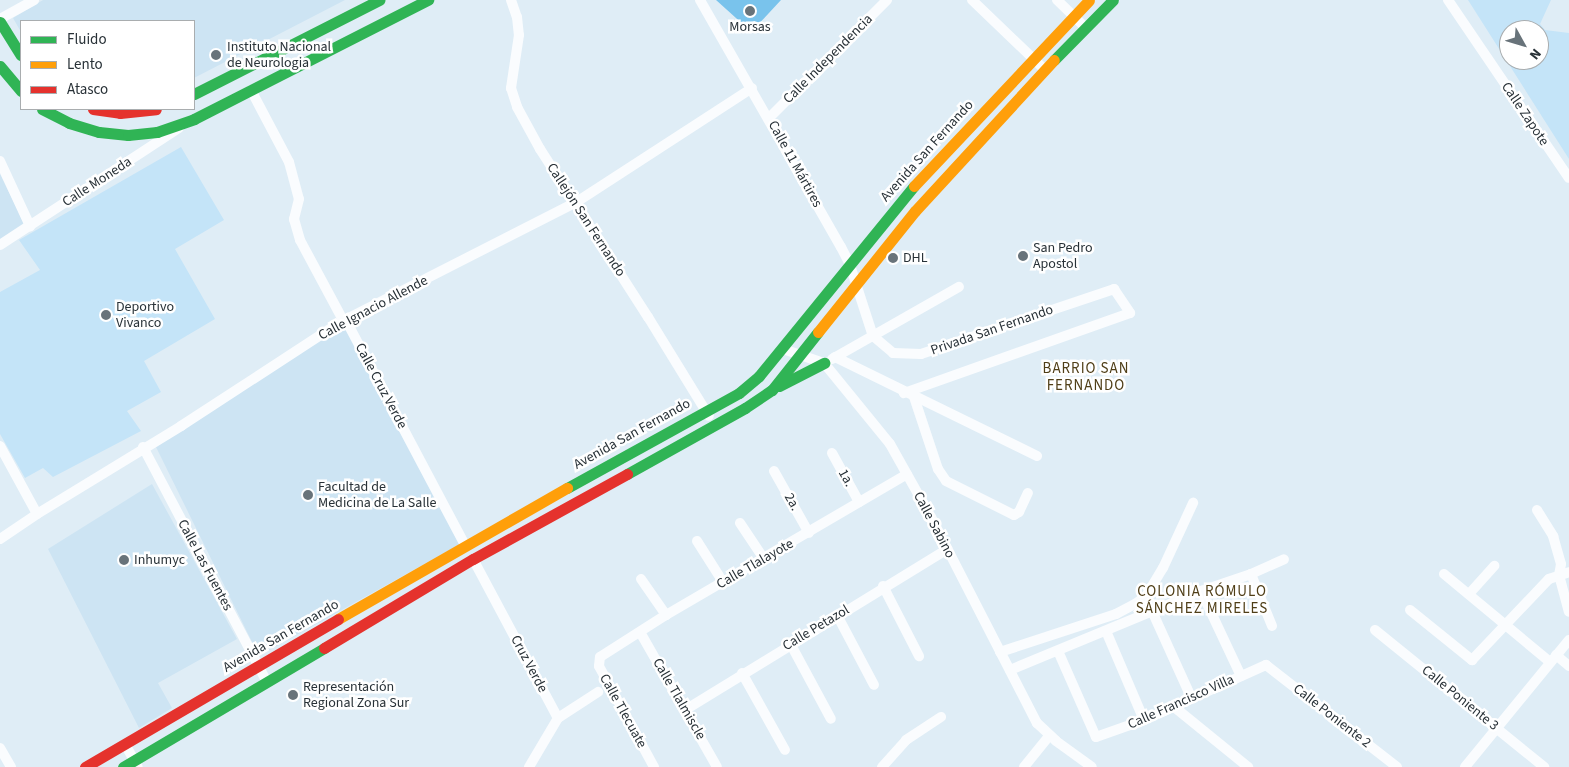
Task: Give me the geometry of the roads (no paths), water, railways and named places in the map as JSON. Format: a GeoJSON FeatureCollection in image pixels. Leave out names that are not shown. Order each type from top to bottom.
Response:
{"type":"FeatureCollection","features":[{"type":"Feature","properties":{"kind":"main road"},"geometry":{"type":"LineString","coordinates":[[195,93],[379,0]]}},
{"type":"Feature","properties":{"kind":"main road"},"geometry":{"type":"LineString","coordinates":[[44,110],[84,129],[114,134],[157,132],[194,119],[428,0]]}},
{"type":"Feature","properties":{"kind":"main road","name":"Avenida San Fernando"},"geometry":{"type":"LineString","coordinates":[[85,767],[465,545],[739,393],[759,376],[783,349],[900,201],[1089,0]]}},
{"type":"Feature","properties":{"kind":"main road"},"geometry":{"type":"LineString","coordinates":[[772,390],[915,211],[1045,70],[1113,0]]}},
{"type":"Feature","properties":{"kind":"main road"},"geometry":{"type":"LineString","coordinates":[[0,20],[20,53]]}},
{"type":"Feature","properties":{"kind":"main road"},"geometry":{"type":"LineString","coordinates":[[0,66],[20,90]]}},
{"type":"Feature","properties":{"kind":"main road"},"geometry":{"type":"LineString","coordinates":[[100,110],[120,113],[147,110]]}},
{"type":"Feature","properties":{"kind":"main road"},"geometry":{"type":"LineString","coordinates":[[123,767],[136,764],[267,682],[474,559],[715,425],[772,390],[829,360]]}},
{"type":"Feature","properties":{"kind":"street"},"geometry":{"type":"LineString","coordinates":[[0,20],[34,0]]}},
{"type":"Feature","properties":{"kind":"street","name":"Callejón San Fernando"},"geometry":{"type":"LineString","coordinates":[[511,0],[517,17],[519,35],[511,88],[517,107],[540,149],[715,425]]}},
{"type":"Feature","properties":{"kind":"street","name":"Calle 11 Mártires"},"geometry":{"type":"LineString","coordinates":[[700,0],[769,118],[850,265],[855,286],[873,336]]}},
{"type":"Feature","properties":{"kind":"street","name":"Calle Independencia"},"geometry":{"type":"LineString","coordinates":[[769,118],[887,0]]}},
{"type":"Feature","properties":{"kind":"street"},"geometry":{"type":"LineString","coordinates":[[972,0],[1045,70]]}},
{"type":"Feature","properties":{"kind":"street"},"geometry":{"type":"LineString","coordinates":[[1057,0],[1086,28]]}},
{"type":"Feature","properties":{"kind":"street","name":"Calle Zapote"},"geometry":{"type":"LineString","coordinates":[[1448,0],[1569,178]]}},
{"type":"Feature","properties":{"kind":"street","name":"Calle Ignacio Allende"},"geometry":{"type":"LineString","coordinates":[[0,539],[143,447],[181,426],[344,322],[575,203],[752,88]]}},
{"type":"Feature","properties":{"kind":"street","name":"Calle Cruz Verde"},"geometry":{"type":"LineString","coordinates":[[251,90],[289,162],[299,199],[294,219],[300,240],[344,322],[349,326],[465,545]]}},
{"type":"Feature","properties":{"kind":"street","name":"Calle Moneda"},"geometry":{"type":"LineString","coordinates":[[0,245],[194,119]]}},
{"type":"Feature","properties":{"kind":"street"},"geometry":{"type":"LineString","coordinates":[[0,161],[30,226]]}},
{"type":"Feature","properties":{"kind":"street"},"geometry":{"type":"LineString","coordinates":[[829,360],[960,287]]}},
{"type":"Feature","properties":{"kind":"street","name":"Privada San Fernando"},"geometry":{"type":"LineString","coordinates":[[873,336],[893,353],[921,354],[1114,289],[1130,313],[904,392]]}},
{"type":"Feature","properties":{"kind":"street"},"geometry":{"type":"LineString","coordinates":[[783,349],[801,355],[829,360],[904,392],[1036,456]]}},
{"type":"Feature","properties":{"kind":"street","name":"Calle Sabino"},"geometry":{"type":"LineString","coordinates":[[829,360],[890,444],[948,549],[1037,723],[1049,736],[1092,767]]}},
{"type":"Feature","properties":{"kind":"street"},"geometry":{"type":"LineString","coordinates":[[914,397],[938,469],[946,481],[1014,515],[1018,512],[1028,493]]}},
{"type":"Feature","properties":{"kind":"street"},"geometry":{"type":"LineString","coordinates":[[0,446],[37,514]]}},
{"type":"Feature","properties":{"kind":"street","name":"Calle Las Fuentes"},"geometry":{"type":"LineString","coordinates":[[143,447],[267,682]]}},
{"type":"Feature","properties":{"kind":"street","name":"1a."},"geometry":{"type":"LineString","coordinates":[[832,453],[859,502]]}},
{"type":"Feature","properties":{"kind":"street","name":"2a."},"geometry":{"type":"LineString","coordinates":[[774,470],[809,533]]}},
{"type":"Feature","properties":{"kind":"street","name":"Calle Tlalayote"},"geometry":{"type":"LineString","coordinates":[[603,654],[907,474]]}},
{"type":"Feature","properties":{"kind":"street"},"geometry":{"type":"LineString","coordinates":[[1000,652],[1116,614],[1146,596],[1163,568],[1192,503]]}},
{"type":"Feature","properties":{"kind":"street"},"geometry":{"type":"LineString","coordinates":[[1537,510],[1553,536],[1564,574],[1569,612]]}},
{"type":"Feature","properties":{"kind":"street"},"geometry":{"type":"LineString","coordinates":[[740,523],[764,559]]}},
{"type":"Feature","properties":{"kind":"street"},"geometry":{"type":"LineString","coordinates":[[697,541],[723,582]]}},
{"type":"Feature","properties":{"kind":"street","name":"Calle Petazol"},"geometry":{"type":"LineString","coordinates":[[685,710],[883,586],[948,549]]}},
{"type":"Feature","properties":{"kind":"street","name":"Cruz Verde"},"geometry":{"type":"LineString","coordinates":[[474,559],[558,718]]}},
{"type":"Feature","properties":{"kind":"street"},"geometry":{"type":"LineString","coordinates":[[1010,670],[1201,591],[1251,574],[1284,559]]}},
{"type":"Feature","properties":{"kind":"street"},"geometry":{"type":"LineString","coordinates":[[1469,594],[1494,566]]}},
{"type":"Feature","properties":{"kind":"street"},"geometry":{"type":"LineString","coordinates":[[1251,574],[1272,626]]}},
{"type":"Feature","properties":{"kind":"street"},"geometry":{"type":"LineString","coordinates":[[1444,574],[1506,625],[1553,659],[1569,666]]}},
{"type":"Feature","properties":{"kind":"street"},"geometry":{"type":"LineString","coordinates":[[1410,610],[1472,660],[1548,579],[1564,574]]}},
{"type":"Feature","properties":{"kind":"street"},"geometry":{"type":"LineString","coordinates":[[641,579],[666,615]]}},
{"type":"Feature","properties":{"kind":"street"},"geometry":{"type":"LineString","coordinates":[[883,586],[919,656]]}},
{"type":"Feature","properties":{"kind":"street"},"geometry":{"type":"LineString","coordinates":[[1201,591],[1241,676]]}},
{"type":"Feature","properties":{"kind":"street"},"geometry":{"type":"LineString","coordinates":[[1152,611],[1191,697]]}},
{"type":"Feature","properties":{"kind":"street"},"geometry":{"type":"LineString","coordinates":[[837,615],[874,685]]}},
{"type":"Feature","properties":{"kind":"street","name":"Calle Poniente 3"},"geometry":{"type":"LineString","coordinates":[[1375,630],[1544,767]]}},
{"type":"Feature","properties":{"kind":"street"},"geometry":{"type":"LineString","coordinates":[[1106,631],[1144,720]]}},
{"type":"Feature","properties":{"kind":"street","name":"Calle Tlalmiscle"},"geometry":{"type":"LineString","coordinates":[[640,632],[717,767]]}},
{"type":"Feature","properties":{"kind":"street"},"geometry":{"type":"LineString","coordinates":[[1465,767],[1569,640]]}},
{"type":"Feature","properties":{"kind":"street"},"geometry":{"type":"LineString","coordinates":[[790,644],[831,719]]}},
{"type":"Feature","properties":{"kind":"street","name":"Calle Francisco Villa"},"geometry":{"type":"LineString","coordinates":[[1058,651],[1096,737],[1144,720],[1191,697],[1266,665]]}},
{"type":"Feature","properties":{"kind":"street","name":"Calle Tlecuate"},"geometry":{"type":"LineString","coordinates":[[603,654],[600,657],[599,666],[654,767]]}},
{"type":"Feature","properties":{"kind":"street","name":"Calle Poniente 2"},"geometry":{"type":"LineString","coordinates":[[1266,665],[1397,767]]}},
{"type":"Feature","properties":{"kind":"street"},"geometry":{"type":"LineString","coordinates":[[742,673],[785,750]]}},
{"type":"Feature","properties":{"kind":"street"},"geometry":{"type":"LineString","coordinates":[[529,767],[558,718],[598,692]]}},
{"type":"Feature","properties":{"kind":"street"},"geometry":{"type":"LineString","coordinates":[[1173,706],[1248,767]]}},
{"type":"Feature","properties":{"kind":"street"},"geometry":{"type":"LineString","coordinates":[[887,765],[906,740],[940,717]]}},
{"type":"Feature","properties":{"kind":"street"},"geometry":{"type":"LineString","coordinates":[[1024,767],[1049,736]]}},
{"type":"Feature","properties":{"kind":"street"},"geometry":{"type":"LineString","coordinates":[[125,744],[136,764]]}},
{"type":"Feature","properties":{"kind":"street"},"geometry":{"type":"LineString","coordinates":[[0,748],[11,767]]}},
{"type":"Feature","properties":{"kind":"water","name":"Morsas"},"geometry":{"type":"Polygon","coordinates":[[[716,0],[781,0],[756,27],[751,22],[746,27],[716,0]]]}},
{"type":"Feature","properties":{"kind":"place","name":"Morsas"},"geometry":{"type":"Point","coordinates":[750,11]}},
{"type":"Feature","properties":{"kind":"place","name":"Instituto Nacional de Neurologia"},"geometry":{"type":"Point","coordinates":[216,55]}},
{"type":"Feature","properties":{"kind":"place","name":"San Pedro Apostol"},"geometry":{"type":"Point","coordinates":[1023,256]}},
{"type":"Feature","properties":{"kind":"place","name":"DHL"},"geometry":{"type":"Point","coordinates":[893,258]}},
{"type":"Feature","properties":{"kind":"place","name":"Deportivo Vivanco"},"geometry":{"type":"Point","coordinates":[106,315]}},
{"type":"Feature","properties":{"kind":"place","name":"Facultad de Medicina de La Salle"},"geometry":{"type":"Point","coordinates":[308,495]}},
{"type":"Feature","properties":{"kind":"place","name":"Inhumyc"},"geometry":{"type":"Point","coordinates":[124,560]}},
{"type":"Feature","properties":{"kind":"place","name":"Representación Regional Zona Sur"},"geometry":{"type":"Point","coordinates":[293,695]}},
{"type":"Feature","properties":{"kind":"district","name":"BARRIO SAN FERNANDO"},"geometry":{"type":"Point","coordinates":[1086,376]}},
{"type":"Feature","properties":{"kind":"district","name":"COLONIA RÓMULO SÁNCHEZ MIRELES"},"geometry":{"type":"Point","coordinates":[1202,600]}}]}
